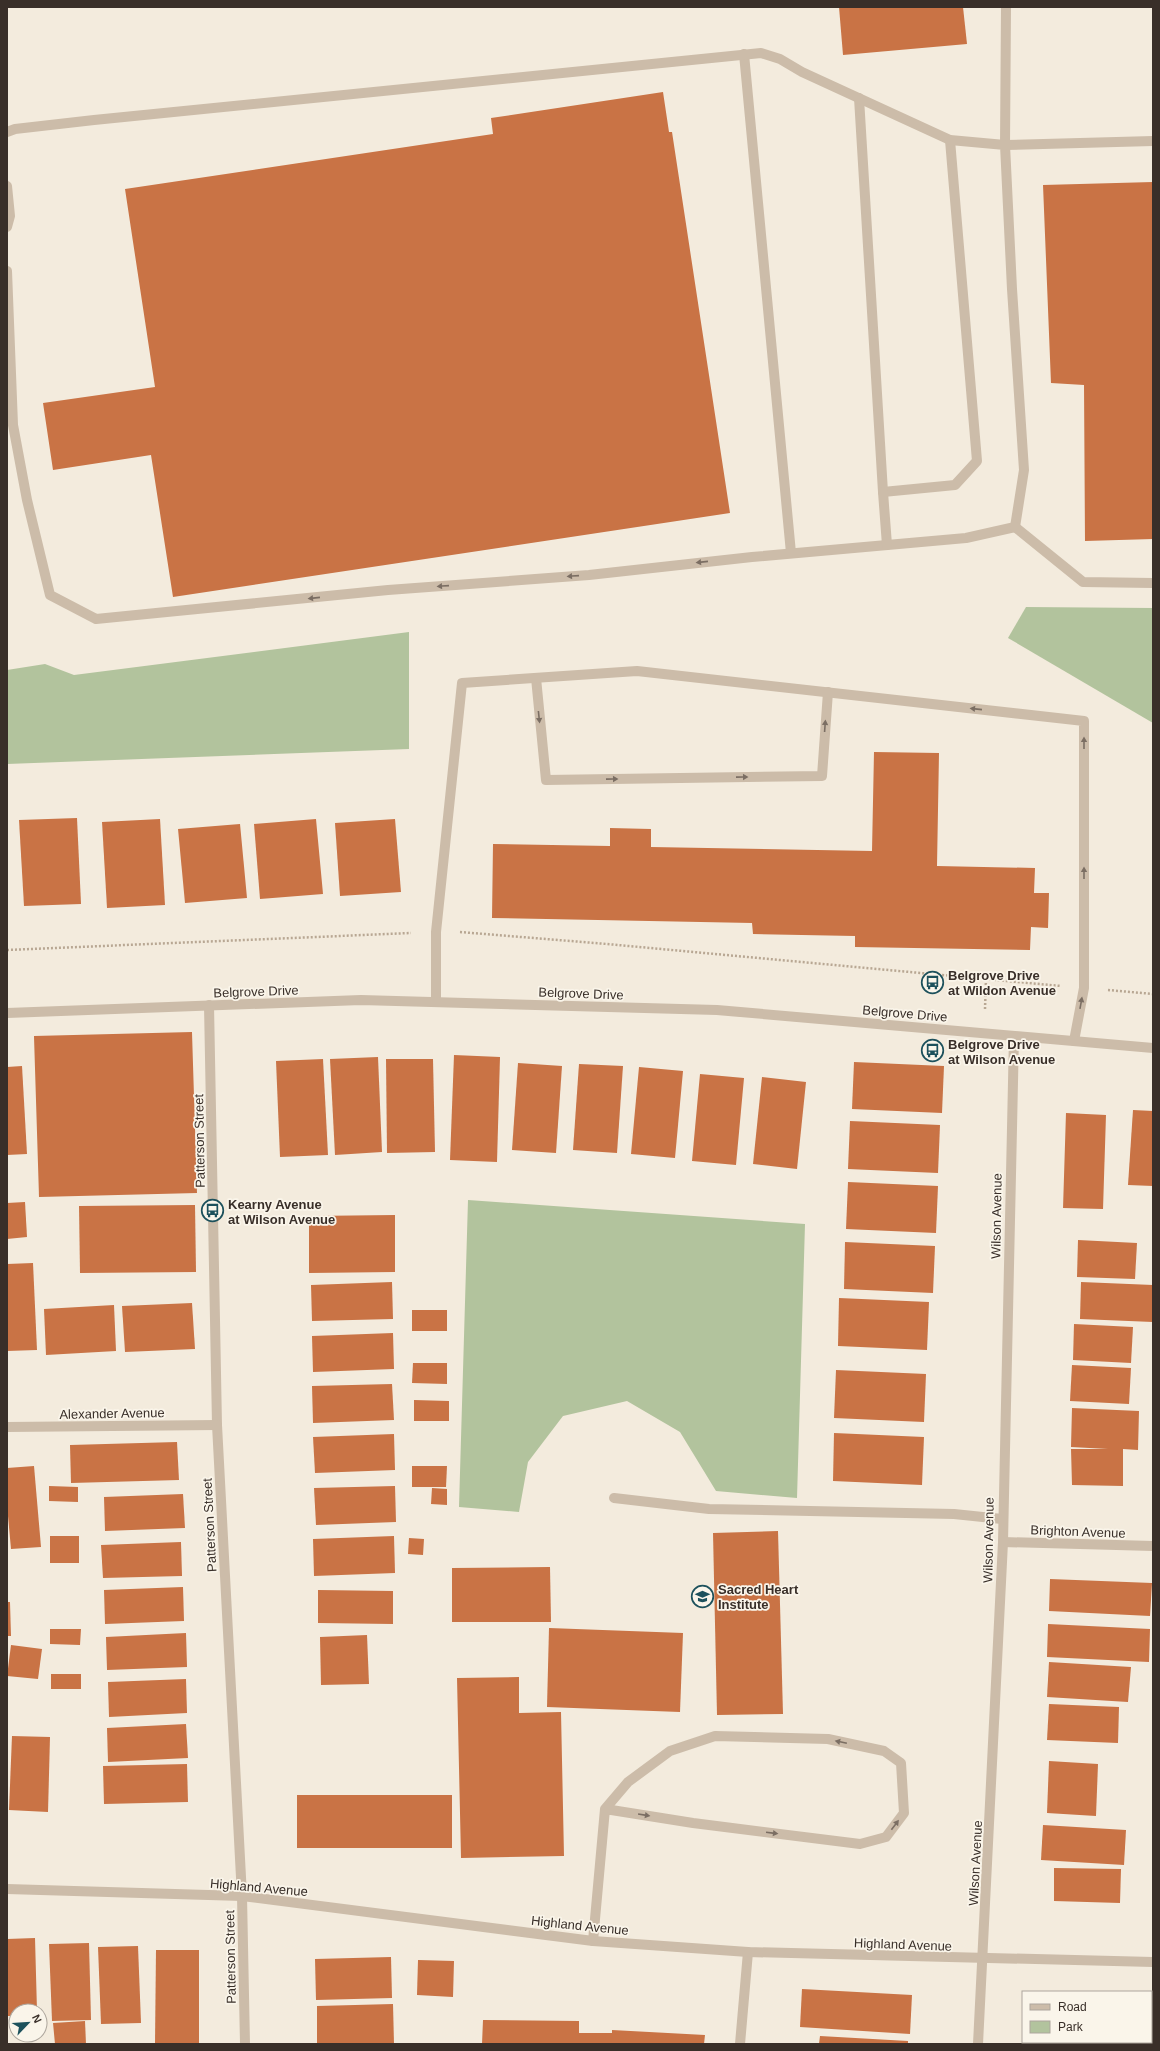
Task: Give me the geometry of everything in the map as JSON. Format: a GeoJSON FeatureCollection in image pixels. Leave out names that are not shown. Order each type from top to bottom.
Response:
{"type":"FeatureCollection","features":[{"type":"Feature","properties":{"kind":"street"},"geometry":{"type":"LineString","coordinates":[[1006,7],[1005,145],[1012,289],[1024,470],[1015,527]]}},
{"type":"Feature","properties":{"kind":"street"},"geometry":{"type":"LineString","coordinates":[[7,132],[15,129],[31,127],[760,53],[780,59],[802,72],[950,140],[1005,145],[1153,141]]}},
{"type":"Feature","properties":{"kind":"street"},"geometry":{"type":"LineString","coordinates":[[744,54],[791,553]]}},
{"type":"Feature","properties":{"kind":"street"},"geometry":{"type":"LineString","coordinates":[[859,98],[887,544]]}},
{"type":"Feature","properties":{"kind":"street"},"geometry":{"type":"LineString","coordinates":[[883,492],[955,484],[977,461],[950,140]]}},
{"type":"Feature","properties":{"kind":"street"},"geometry":{"type":"LineString","coordinates":[[7,186],[10,216],[7,227]]}},
{"type":"Feature","properties":{"kind":"street"},"geometry":{"type":"LineString","coordinates":[[7,272],[13,425],[27,500],[50,595],[96,619],[388,590],[589,575],[791,553],[966,538],[1015,527]]}},
{"type":"Feature","properties":{"kind":"street"},"geometry":{"type":"LineString","coordinates":[[1015,527],[1083,582],[1153,583]]}},
{"type":"Feature","properties":{"kind":"street"},"geometry":{"type":"LineString","coordinates":[[436,1002],[436,932],[462,683],[637,671],[1084,721],[1084,988],[1074,1041]]}},
{"type":"Feature","properties":{"kind":"street"},"geometry":{"type":"LineString","coordinates":[[536,678],[546,780],[822,776],[828,692]]}},
{"type":"Feature","properties":{"kind":"street","name":"Belgrove Drive"},"geometry":{"type":"LineString","coordinates":[[7,1013],[362,1000],[717,1010],[1153,1048]]}},
{"type":"Feature","properties":{"kind":"street","name":"Patterson Street"},"geometry":{"type":"LineString","coordinates":[[209,1005],[217,1425],[242,1896],[245,2044]]}},
{"type":"Feature","properties":{"kind":"street","name":"Wilson Avenue"},"geometry":{"type":"LineString","coordinates":[[978,2044],[984,1959],[1003,1542],[1002,1519],[1014,1036]]}},
{"type":"Feature","properties":{"kind":"street","name":"Alexander Avenue"},"geometry":{"type":"LineString","coordinates":[[7,1427],[217,1425]]}},
{"type":"Feature","properties":{"kind":"street"},"geometry":{"type":"LineString","coordinates":[[614,1498],[709,1509],[954,1514],[1002,1519]]}},
{"type":"Feature","properties":{"kind":"street","name":"Brighton Avenue"},"geometry":{"type":"LineString","coordinates":[[1003,1542],[1153,1546]]}},
{"type":"Feature","properties":{"kind":"street"},"geometry":{"type":"LineString","coordinates":[[593,1941],[605,1809],[628,1782],[670,1752],[715,1736],[828,1739],[884,1751],[901,1763],[904,1813],[886,1837],[860,1844],[693,1823],[605,1809]]}},
{"type":"Feature","properties":{"kind":"street","name":"Highland Avenue"},"geometry":{"type":"LineString","coordinates":[[7,1889],[242,1896],[593,1941],[748,1952],[1153,1962]]}},
{"type":"Feature","properties":{"kind":"street"},"geometry":{"type":"LineString","coordinates":[[740,2044],[748,1952]]}},
{"type":"Feature","properties":{"kind":"path"},"geometry":{"type":"LineString","coordinates":[[7,950],[436,932],[607,944],[1153,994]]}},
{"type":"Feature","properties":{"kind":"path"},"geometry":{"type":"LineString","coordinates":[[984,1033],[986,979]]}},
{"type":"Feature","properties":{"kind":"green space"},"geometry":{"type":"Polygon","coordinates":[[[1026,607],[1153,608],[1153,723],[1008,638],[1026,607]]]}},
{"type":"Feature","properties":{"kind":"green space"},"geometry":{"type":"Polygon","coordinates":[[[409,632],[409,749],[7,764],[7,670],[45,664],[74,675],[409,632]]]}},
{"type":"Feature","properties":{"kind":"green space"},"geometry":{"type":"Polygon","coordinates":[[[468,1200],[805,1224],[797,1498],[716,1491],[680,1432],[627,1401],[563,1416],[528,1462],[519,1512],[459,1507],[468,1200]]]}},
{"type":"Feature","properties":{"kind":"building"},"geometry":{"type":"Polygon","coordinates":[[[839,7],[963,7],[967,44],[843,55],[839,7]]]}},
{"type":"Feature","properties":{"kind":"building"},"geometry":{"type":"Polygon","coordinates":[[[663,92],[669,132],[672,132],[730,513],[173,597],[151,455],[53,470],[43,403],[155,387],[125,189],[493,134],[491,118],[663,92]]]}},
{"type":"Feature","properties":{"kind":"building"},"geometry":{"type":"Polygon","coordinates":[[[1153,182],[1153,539],[1085,541],[1084,385],[1051,383],[1043,185],[1153,182]]]}},
{"type":"Feature","properties":{"kind":"building"},"geometry":{"type":"Polygon","coordinates":[[[874,752],[939,753],[937,866],[1035,868],[1034,893],[1049,893],[1048,928],[1031,927],[1030,950],[855,947],[855,936],[753,934],[752,923],[492,918],[493,844],[610,846],[610,828],[651,829],[651,847],[872,851],[874,752]]]}},
{"type":"Feature","properties":{"kind":"building"},"geometry":{"type":"Polygon","coordinates":[[[77,818],[81,904],[24,906],[19,820],[77,818]]]}},
{"type":"Feature","properties":{"kind":"building"},"geometry":{"type":"Polygon","coordinates":[[[160,819],[165,905],[107,908],[102,822],[160,819]]]}},
{"type":"Feature","properties":{"kind":"building"},"geometry":{"type":"Polygon","coordinates":[[[316,819],[323,894],[260,899],[254,824],[316,819]]]}},
{"type":"Feature","properties":{"kind":"building"},"geometry":{"type":"Polygon","coordinates":[[[395,819],[401,892],[340,896],[335,823],[395,819]]]}},
{"type":"Feature","properties":{"kind":"building"},"geometry":{"type":"Polygon","coordinates":[[[240,824],[247,898],[185,903],[178,829],[240,824]]]}},
{"type":"Feature","properties":{"kind":"building"},"geometry":{"type":"Polygon","coordinates":[[[192,1032],[197,1193],[39,1197],[34,1036],[192,1032]]]}},
{"type":"Feature","properties":{"kind":"building"},"geometry":{"type":"Polygon","coordinates":[[[454,1055],[500,1057],[497,1162],[450,1160],[454,1055]]]}},
{"type":"Feature","properties":{"kind":"building"},"geometry":{"type":"Polygon","coordinates":[[[378,1057],[382,1152],[335,1155],[330,1059],[378,1057]]]}},
{"type":"Feature","properties":{"kind":"building"},"geometry":{"type":"Polygon","coordinates":[[[323,1059],[328,1155],[280,1157],[276,1061],[323,1059]]]}},
{"type":"Feature","properties":{"kind":"building"},"geometry":{"type":"Polygon","coordinates":[[[386,1059],[433,1059],[435,1152],[387,1153],[386,1059]]]}},
{"type":"Feature","properties":{"kind":"building"},"geometry":{"type":"Polygon","coordinates":[[[854,1062],[944,1066],[942,1113],[852,1109],[854,1062]]]}},
{"type":"Feature","properties":{"kind":"building"},"geometry":{"type":"Polygon","coordinates":[[[518,1063],[562,1066],[556,1153],[512,1150],[518,1063]]]}},
{"type":"Feature","properties":{"kind":"building"},"geometry":{"type":"Polygon","coordinates":[[[579,1064],[623,1066],[617,1153],[573,1150],[579,1064]]]}},
{"type":"Feature","properties":{"kind":"building"},"geometry":{"type":"Polygon","coordinates":[[[22,1066],[27,1154],[7,1155],[7,1067],[22,1066]]]}},
{"type":"Feature","properties":{"kind":"building"},"geometry":{"type":"Polygon","coordinates":[[[639,1067],[683,1071],[675,1158],[631,1154],[639,1067]]]}},
{"type":"Feature","properties":{"kind":"building"},"geometry":{"type":"Polygon","coordinates":[[[700,1074],[744,1078],[736,1165],[692,1161],[700,1074]]]}},
{"type":"Feature","properties":{"kind":"building"},"geometry":{"type":"Polygon","coordinates":[[[762,1077],[806,1082],[797,1169],[753,1164],[762,1077]]]}},
{"type":"Feature","properties":{"kind":"building"},"geometry":{"type":"Polygon","coordinates":[[[1133,1110],[1153,1111],[1153,1186],[1128,1185],[1133,1110]]]}},
{"type":"Feature","properties":{"kind":"building"},"geometry":{"type":"Polygon","coordinates":[[[1066,1113],[1106,1115],[1103,1209],[1063,1208],[1066,1113]]]}},
{"type":"Feature","properties":{"kind":"building"},"geometry":{"type":"Polygon","coordinates":[[[850,1121],[940,1125],[938,1173],[848,1169],[850,1121]]]}},
{"type":"Feature","properties":{"kind":"building"},"geometry":{"type":"Polygon","coordinates":[[[848,1182],[938,1186],[936,1233],[846,1229],[848,1182]]]}},
{"type":"Feature","properties":{"kind":"building"},"geometry":{"type":"Polygon","coordinates":[[[25,1202],[27,1237],[7,1239],[7,1203],[25,1202]]]}},
{"type":"Feature","properties":{"kind":"building"},"geometry":{"type":"Polygon","coordinates":[[[195,1205],[196,1272],[80,1273],[79,1206],[195,1205]]]}},
{"type":"Feature","properties":{"kind":"building"},"geometry":{"type":"Polygon","coordinates":[[[395,1215],[395,1272],[309,1273],[309,1216],[395,1215]]]}},
{"type":"Feature","properties":{"kind":"building"},"geometry":{"type":"Polygon","coordinates":[[[1078,1240],[1137,1243],[1135,1279],[1077,1277],[1078,1240]]]}},
{"type":"Feature","properties":{"kind":"building"},"geometry":{"type":"Polygon","coordinates":[[[845,1242],[935,1246],[933,1293],[844,1289],[845,1242]]]}},
{"type":"Feature","properties":{"kind":"building"},"geometry":{"type":"Polygon","coordinates":[[[33,1263],[37,1350],[7,1351],[7,1264],[33,1263]]]}},
{"type":"Feature","properties":{"kind":"building"},"geometry":{"type":"Polygon","coordinates":[[[392,1282],[393,1319],[312,1321],[311,1285],[392,1282]]]}},
{"type":"Feature","properties":{"kind":"building"},"geometry":{"type":"Polygon","coordinates":[[[1081,1282],[1153,1285],[1153,1322],[1080,1319],[1081,1282]]]}},
{"type":"Feature","properties":{"kind":"building"},"geometry":{"type":"Polygon","coordinates":[[[839,1298],[929,1302],[927,1350],[838,1346],[839,1298]]]}},
{"type":"Feature","properties":{"kind":"building"},"geometry":{"type":"Polygon","coordinates":[[[192,1303],[195,1349],[125,1352],[122,1306],[192,1303]]]}},
{"type":"Feature","properties":{"kind":"building"},"geometry":{"type":"Polygon","coordinates":[[[114,1305],[116,1351],[46,1355],[44,1309],[114,1305]]]}},
{"type":"Feature","properties":{"kind":"building"},"geometry":{"type":"Polygon","coordinates":[[[412,1310],[447,1310],[447,1331],[412,1331],[412,1310]]]}},
{"type":"Feature","properties":{"kind":"building"},"geometry":{"type":"Polygon","coordinates":[[[1074,1324],[1133,1327],[1131,1363],[1073,1360],[1074,1324]]]}},
{"type":"Feature","properties":{"kind":"building"},"geometry":{"type":"Polygon","coordinates":[[[393,1333],[394,1369],[313,1372],[312,1336],[393,1333]]]}},
{"type":"Feature","properties":{"kind":"building"},"geometry":{"type":"Polygon","coordinates":[[[413,1363],[447,1363],[447,1384],[412,1383],[413,1363]]]}},
{"type":"Feature","properties":{"kind":"building"},"geometry":{"type":"Polygon","coordinates":[[[1072,1365],[1131,1368],[1129,1404],[1070,1401],[1072,1365]]]}},
{"type":"Feature","properties":{"kind":"building"},"geometry":{"type":"Polygon","coordinates":[[[836,1370],[926,1374],[924,1422],[834,1418],[836,1370]]]}},
{"type":"Feature","properties":{"kind":"building"},"geometry":{"type":"Polygon","coordinates":[[[392,1384],[394,1420],[313,1423],[312,1386],[392,1384]]]}},
{"type":"Feature","properties":{"kind":"building"},"geometry":{"type":"Polygon","coordinates":[[[414,1400],[449,1401],[449,1421],[414,1421],[414,1400]]]}},
{"type":"Feature","properties":{"kind":"building"},"geometry":{"type":"Polygon","coordinates":[[[1072,1408],[1139,1411],[1138,1450],[1123,1449],[1123,1486],[1072,1485],[1071,1449],[1108,1449],[1071,1447],[1072,1408]]]}},
{"type":"Feature","properties":{"kind":"building"},"geometry":{"type":"Polygon","coordinates":[[[834,1433],[924,1437],[922,1485],[833,1481],[834,1433]]]}},
{"type":"Feature","properties":{"kind":"building"},"geometry":{"type":"Polygon","coordinates":[[[394,1434],[395,1470],[315,1473],[313,1437],[394,1434]]]}},
{"type":"Feature","properties":{"kind":"building"},"geometry":{"type":"Polygon","coordinates":[[[177,1442],[179,1480],[71,1483],[70,1445],[177,1442]]]}},
{"type":"Feature","properties":{"kind":"building"},"geometry":{"type":"Polygon","coordinates":[[[34,1466],[41,1547],[11,1549],[7,1505],[7,1468],[34,1466]]]}},
{"type":"Feature","properties":{"kind":"building"},"geometry":{"type":"Polygon","coordinates":[[[412,1466],[447,1466],[446,1487],[412,1487],[412,1466]]]}},
{"type":"Feature","properties":{"kind":"building"},"geometry":{"type":"Polygon","coordinates":[[[49,1486],[78,1487],[78,1502],[49,1501],[49,1486]]]}},
{"type":"Feature","properties":{"kind":"building"},"geometry":{"type":"Polygon","coordinates":[[[395,1486],[396,1522],[316,1525],[314,1488],[395,1486]]]}},
{"type":"Feature","properties":{"kind":"building"},"geometry":{"type":"Polygon","coordinates":[[[432,1488],[447,1489],[447,1505],[431,1504],[432,1488]]]}},
{"type":"Feature","properties":{"kind":"building"},"geometry":{"type":"Polygon","coordinates":[[[183,1494],[185,1528],[105,1531],[104,1497],[183,1494]]]}},
{"type":"Feature","properties":{"kind":"building"},"geometry":{"type":"Polygon","coordinates":[[[778,1531],[783,1714],[717,1715],[713,1533],[778,1531]]]}},
{"type":"Feature","properties":{"kind":"building"},"geometry":{"type":"Polygon","coordinates":[[[50,1536],[79,1536],[79,1563],[50,1563],[50,1536]]]}},
{"type":"Feature","properties":{"kind":"building"},"geometry":{"type":"Polygon","coordinates":[[[394,1536],[395,1573],[314,1576],[313,1539],[394,1536]]]}},
{"type":"Feature","properties":{"kind":"building"},"geometry":{"type":"Polygon","coordinates":[[[409,1538],[424,1539],[423,1555],[408,1554],[409,1538]]]}},
{"type":"Feature","properties":{"kind":"building"},"geometry":{"type":"Polygon","coordinates":[[[181,1542],[182,1576],[103,1578],[101,1545],[181,1542]]]}},
{"type":"Feature","properties":{"kind":"building"},"geometry":{"type":"Polygon","coordinates":[[[550,1567],[551,1622],[452,1622],[452,1568],[550,1567]]]}},
{"type":"Feature","properties":{"kind":"building"},"geometry":{"type":"Polygon","coordinates":[[[1050,1579],[1152,1583],[1150,1616],[1049,1611],[1050,1579]]]}},
{"type":"Feature","properties":{"kind":"building"},"geometry":{"type":"Polygon","coordinates":[[[183,1587],[184,1621],[105,1624],[104,1590],[183,1587]]]}},
{"type":"Feature","properties":{"kind":"building"},"geometry":{"type":"Polygon","coordinates":[[[318,1590],[393,1591],[393,1624],[318,1623],[318,1590]]]}},
{"type":"Feature","properties":{"kind":"building"},"geometry":{"type":"Polygon","coordinates":[[[7,1602],[10,1602],[11,1636],[7,1636],[7,1602]]]}},
{"type":"Feature","properties":{"kind":"building"},"geometry":{"type":"Polygon","coordinates":[[[1048,1624],[1150,1629],[1149,1662],[1047,1657],[1048,1624]]]}},
{"type":"Feature","properties":{"kind":"building"},"geometry":{"type":"Polygon","coordinates":[[[549,1628],[683,1633],[680,1712],[547,1707],[549,1628]]]}},
{"type":"Feature","properties":{"kind":"building"},"geometry":{"type":"Polygon","coordinates":[[[50,1629],[81,1629],[80,1645],[50,1644],[50,1629]]]}},
{"type":"Feature","properties":{"kind":"building"},"geometry":{"type":"Polygon","coordinates":[[[186,1633],[187,1667],[107,1670],[106,1637],[186,1633]]]}},
{"type":"Feature","properties":{"kind":"building"},"geometry":{"type":"Polygon","coordinates":[[[367,1635],[369,1684],[321,1685],[320,1637],[367,1635]]]}},
{"type":"Feature","properties":{"kind":"building"},"geometry":{"type":"Polygon","coordinates":[[[11,1645],[42,1649],[38,1679],[7,1676],[11,1645]]]}},
{"type":"Feature","properties":{"kind":"building"},"geometry":{"type":"Polygon","coordinates":[[[1049,1662],[1131,1667],[1128,1702],[1047,1697],[1049,1662]]]}},
{"type":"Feature","properties":{"kind":"building"},"geometry":{"type":"Polygon","coordinates":[[[51,1674],[81,1674],[81,1689],[51,1689],[51,1674]]]}},
{"type":"Feature","properties":{"kind":"building"},"geometry":{"type":"Polygon","coordinates":[[[519,1677],[519,1713],[561,1712],[564,1856],[461,1858],[457,1678],[519,1677]]]}},
{"type":"Feature","properties":{"kind":"building"},"geometry":{"type":"Polygon","coordinates":[[[186,1679],[187,1713],[109,1717],[108,1682],[186,1679]]]}},
{"type":"Feature","properties":{"kind":"building"},"geometry":{"type":"Polygon","coordinates":[[[1049,1704],[1119,1707],[1118,1743],[1047,1740],[1049,1704]]]}},
{"type":"Feature","properties":{"kind":"building"},"geometry":{"type":"Polygon","coordinates":[[[186,1724],[188,1758],[108,1762],[107,1728],[186,1724]]]}},
{"type":"Feature","properties":{"kind":"building"},"geometry":{"type":"Polygon","coordinates":[[[12,1736],[50,1737],[48,1812],[9,1810],[12,1736]]]}},
{"type":"Feature","properties":{"kind":"building"},"geometry":{"type":"Polygon","coordinates":[[[1049,1761],[1098,1764],[1096,1816],[1047,1813],[1049,1761]]]}},
{"type":"Feature","properties":{"kind":"building"},"geometry":{"type":"Polygon","coordinates":[[[187,1764],[188,1802],[104,1804],[103,1766],[187,1764]]]}},
{"type":"Feature","properties":{"kind":"building"},"geometry":{"type":"Polygon","coordinates":[[[297,1795],[452,1795],[452,1848],[297,1848],[297,1795]]]}},
{"type":"Feature","properties":{"kind":"building"},"geometry":{"type":"Polygon","coordinates":[[[1043,1825],[1126,1830],[1124,1865],[1041,1860],[1043,1825]]]}},
{"type":"Feature","properties":{"kind":"building"},"geometry":{"type":"Polygon","coordinates":[[[1054,1868],[1121,1869],[1120,1903],[1054,1901],[1054,1868]]]}},
{"type":"Feature","properties":{"kind":"building"},"geometry":{"type":"Polygon","coordinates":[[[35,1938],[37,2003],[8,2003],[8,2016],[7,2016],[7,1939],[35,1938]]]}},
{"type":"Feature","properties":{"kind":"building"},"geometry":{"type":"Polygon","coordinates":[[[89,1943],[91,2020],[52,2021],[49,1944],[89,1943]]]}},
{"type":"Feature","properties":{"kind":"building"},"geometry":{"type":"Polygon","coordinates":[[[138,1946],[141,2023],[101,2024],[98,1947],[138,1946]]]}},
{"type":"Feature","properties":{"kind":"building"},"geometry":{"type":"Polygon","coordinates":[[[156,1950],[199,1950],[199,2044],[155,2044],[156,1950]]]}},
{"type":"Feature","properties":{"kind":"building"},"geometry":{"type":"Polygon","coordinates":[[[391,1957],[392,1998],[316,2000],[315,1959],[391,1957]]]}},
{"type":"Feature","properties":{"kind":"building"},"geometry":{"type":"Polygon","coordinates":[[[418,1960],[454,1961],[453,1997],[417,1995],[418,1960]]]}},
{"type":"Feature","properties":{"kind":"building"},"geometry":{"type":"Polygon","coordinates":[[[802,1989],[912,1995],[910,2034],[800,2027],[802,1989]]]}},
{"type":"Feature","properties":{"kind":"building"},"geometry":{"type":"Polygon","coordinates":[[[393,2004],[394,2044],[317,2044],[317,2006],[393,2004]]]}},
{"type":"Feature","properties":{"kind":"building"},"geometry":{"type":"Polygon","coordinates":[[[1152,2004],[1153,2004],[1152,2036],[1152,2004]]]}},
{"type":"Feature","properties":{"kind":"building"},"geometry":{"type":"Polygon","coordinates":[[[483,2020],[579,2021],[579,2033],[612,2033],[612,2030],[705,2035],[704,2044],[482,2044],[483,2020]]]}},
{"type":"Feature","properties":{"kind":"building"},"geometry":{"type":"Polygon","coordinates":[[[85,2021],[86,2044],[55,2044],[53,2023],[85,2021]]]}},
{"type":"Feature","properties":{"kind":"building"},"geometry":{"type":"Polygon","coordinates":[[[820,2036],[908,2041],[908,2044],[819,2044],[820,2036]]]}},
{"type":"Feature","properties":{"kind":"place","name":"Belgrove Drive at Wildon Avenue"},"geometry":{"type":"Point","coordinates":[932,982]}},
{"type":"Feature","properties":{"kind":"place","name":"Belgrove Drive at Wilson Avenue"},"geometry":{"type":"Point","coordinates":[932,1051]}},
{"type":"Feature","properties":{"kind":"place","name":"Kearny Avenue at Wilson Avenue"},"geometry":{"type":"Point","coordinates":[213,1211]}},
{"type":"Feature","properties":{"kind":"place","name":"Sacred Heart Institute"},"geometry":{"type":"Point","coordinates":[703,1596]}}]}
